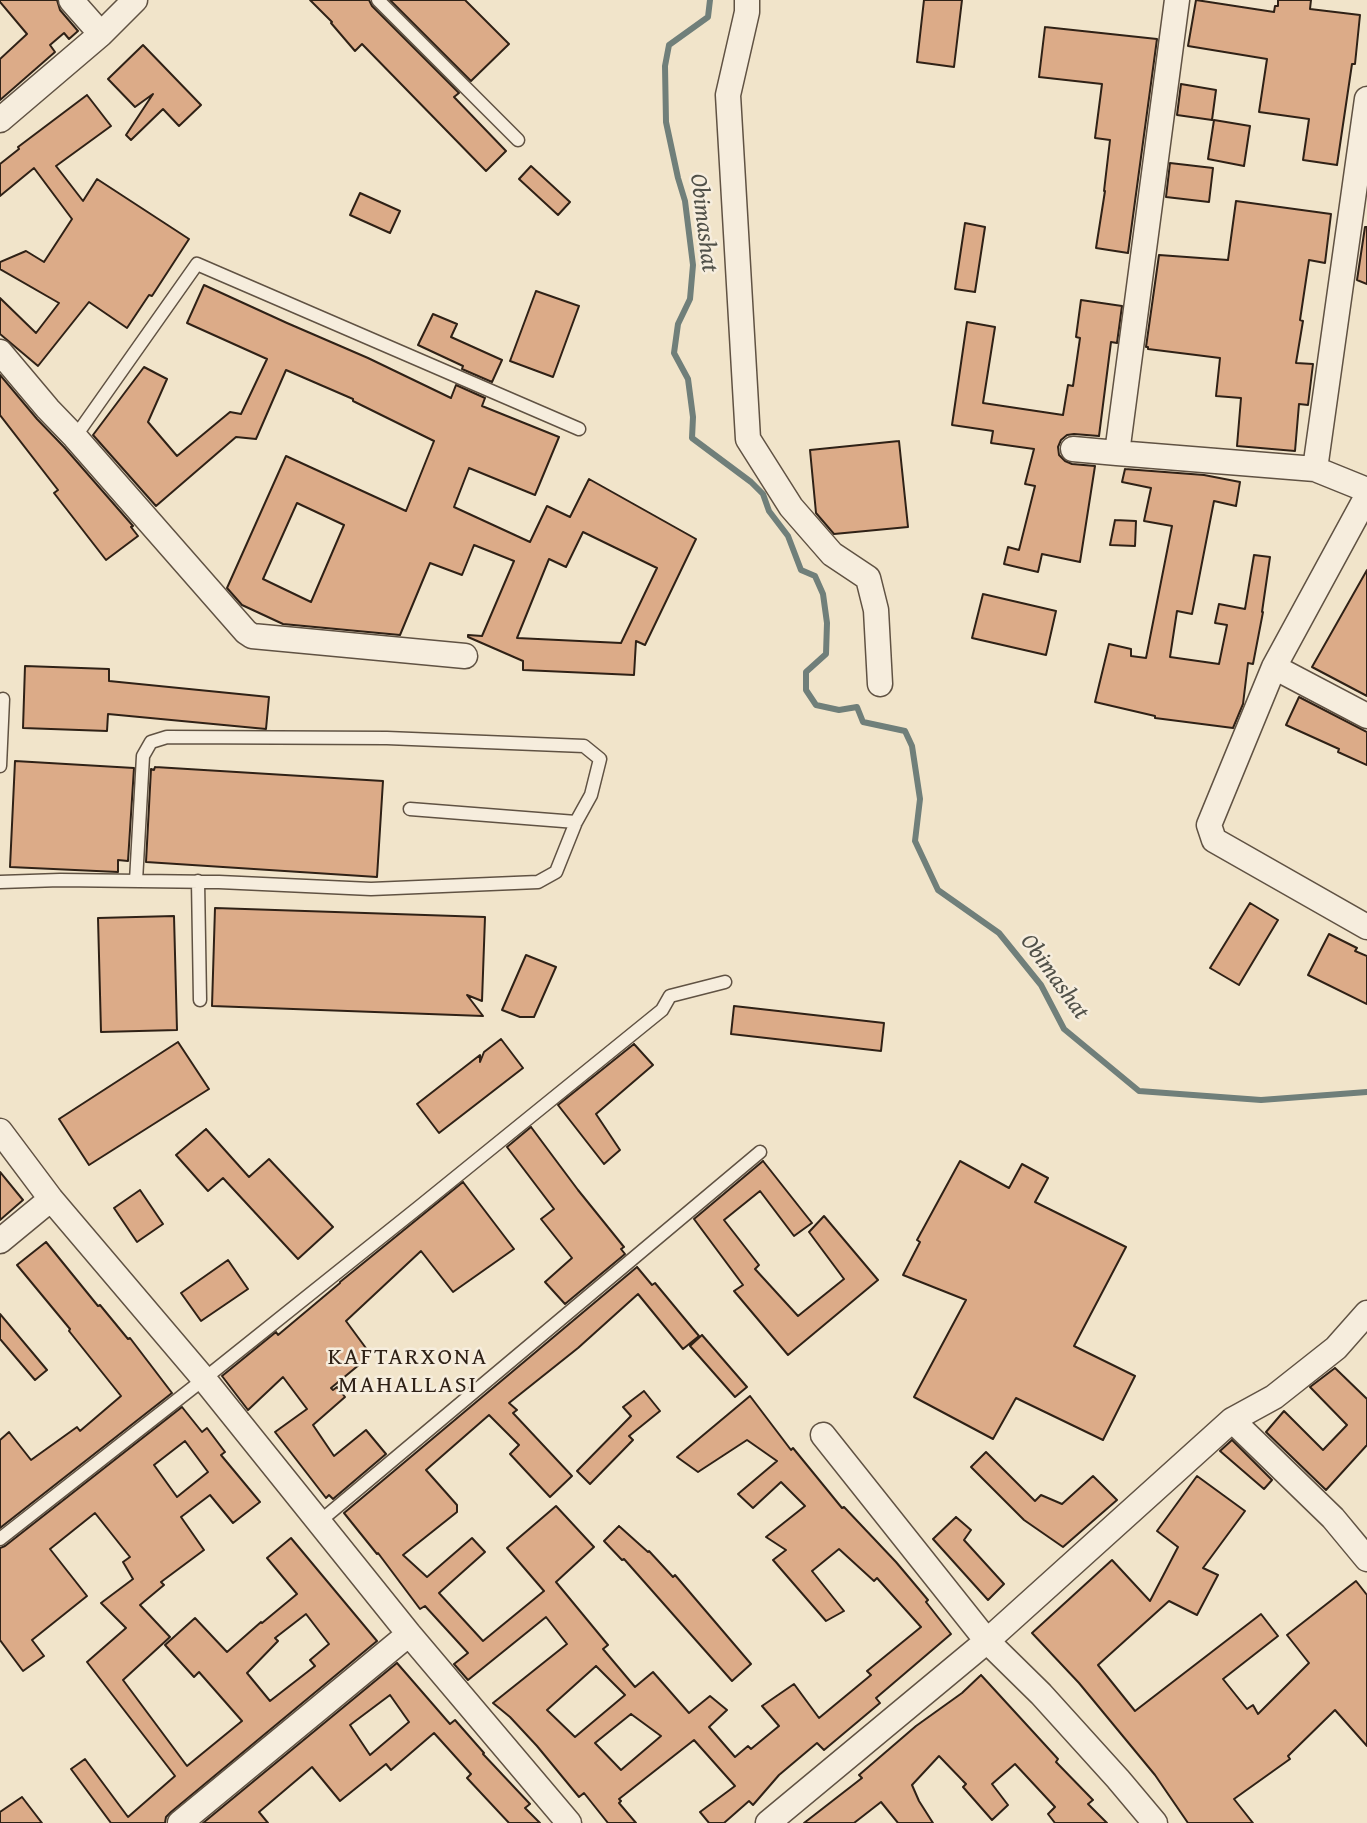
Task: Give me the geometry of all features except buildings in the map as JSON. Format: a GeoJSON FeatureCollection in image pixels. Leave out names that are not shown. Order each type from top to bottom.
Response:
{"type":"FeatureCollection","features":[{"type":"Feature","properties":{"kind":"street"},"geometry":{"type":"LineString","coordinates":[[71,0],[101,34]]}},
{"type":"Feature","properties":{"kind":"street"},"geometry":{"type":"LineString","coordinates":[[0,120],[101,34],[135,0]]}},
{"type":"Feature","properties":{"kind":"street"},"geometry":{"type":"LineString","coordinates":[[747,0],[747,12],[728,95],[748,439],[791,508],[832,554],[867,578],[876,610],[880,684]]}},
{"type":"Feature","properties":{"kind":"street"},"geometry":{"type":"LineString","coordinates":[[1117,453],[1177,0]]}},
{"type":"Feature","properties":{"kind":"street"},"geometry":{"type":"LineString","coordinates":[[1315,469],[1367,99]]}},
{"type":"Feature","properties":{"kind":"street"},"geometry":{"type":"LineString","coordinates":[[0,352],[252,636],[466,656]]}},
{"type":"Feature","properties":{"kind":"street"},"geometry":{"type":"LineString","coordinates":[[1073,449],[1315,469],[1367,493],[1274,667],[1209,825],[1214,840],[1367,927]]}},
{"type":"Feature","properties":{"kind":"street"},"geometry":{"type":"LineString","coordinates":[[1274,667],[1367,716]]}},
{"type":"Feature","properties":{"kind":"street"},"geometry":{"type":"LineString","coordinates":[[0,1131],[51,1199],[204,1379],[409,1634],[569,1823]]}},
{"type":"Feature","properties":{"kind":"street"},"geometry":{"type":"LineString","coordinates":[[0,1241],[51,1199]]}},
{"type":"Feature","properties":{"kind":"street"},"geometry":{"type":"LineString","coordinates":[[768,1823],[986,1641],[1231,1420],[1274,1397],[1336,1348],[1367,1313]]}},
{"type":"Feature","properties":{"kind":"street"},"geometry":{"type":"LineString","coordinates":[[1231,1420],[1333,1518],[1367,1559]]}},
{"type":"Feature","properties":{"kind":"street"},"geometry":{"type":"LineString","coordinates":[[823,1435],[986,1641],[1041,1694],[1154,1823]]}},
{"type":"Feature","properties":{"kind":"street"},"geometry":{"type":"LineString","coordinates":[[180,1823],[409,1634]]}},
{"type":"Feature","properties":{"kind":"lane"},"geometry":{"type":"LineString","coordinates":[[378,0],[517,140]]}},
{"type":"Feature","properties":{"kind":"lane"},"geometry":{"type":"LineString","coordinates":[[75,437],[197,264],[579,429]]}},
{"type":"Feature","properties":{"kind":"lane"},"geometry":{"type":"LineString","coordinates":[[0,766],[3,699]]}},
{"type":"Feature","properties":{"kind":"lane"},"geometry":{"type":"LineString","coordinates":[[0,881],[136,881],[198,881],[371,888],[538,882],[556,872],[576,822],[592,796],[600,759],[584,746],[387,738],[167,737],[151,743],[143,755],[136,881]]}},
{"type":"Feature","properties":{"kind":"lane"},"geometry":{"type":"LineString","coordinates":[[410,809],[576,822]]}},
{"type":"Feature","properties":{"kind":"lane"},"geometry":{"type":"LineString","coordinates":[[198,881],[200,1000]]}},
{"type":"Feature","properties":{"kind":"lane"},"geometry":{"type":"LineString","coordinates":[[0,1539],[204,1379],[662,1010],[670,996],[725,982]]}},
{"type":"Feature","properties":{"kind":"lane"},"geometry":{"type":"LineString","coordinates":[[319,1522],[760,1153]]}},
{"type":"Feature","properties":{"kind":"waterway","name":"Obimashat"},"geometry":{"type":"LineString","coordinates":[[710,0],[708,17],[669,45],[665,66],[666,122],[685,201],[693,265],[690,299],[678,324],[674,353],[688,379],[693,417],[692,438],[763,494],[769,511],[788,536],[801,570],[815,576],[823,594],[827,623],[826,654],[806,672],[806,690],[816,705],[839,710],[857,707],[863,722],[905,731],[912,746],[920,799],[915,841],[938,890],[999,933],[1041,985],[1064,1029],[1139,1091],[1261,1100],[1367,1092]]}},
{"type":"Feature","properties":{"kind":"district","name":"KAFTARXONA MAHALLASI"},"geometry":{"type":"Point","coordinates":[408,1372]}}]}
